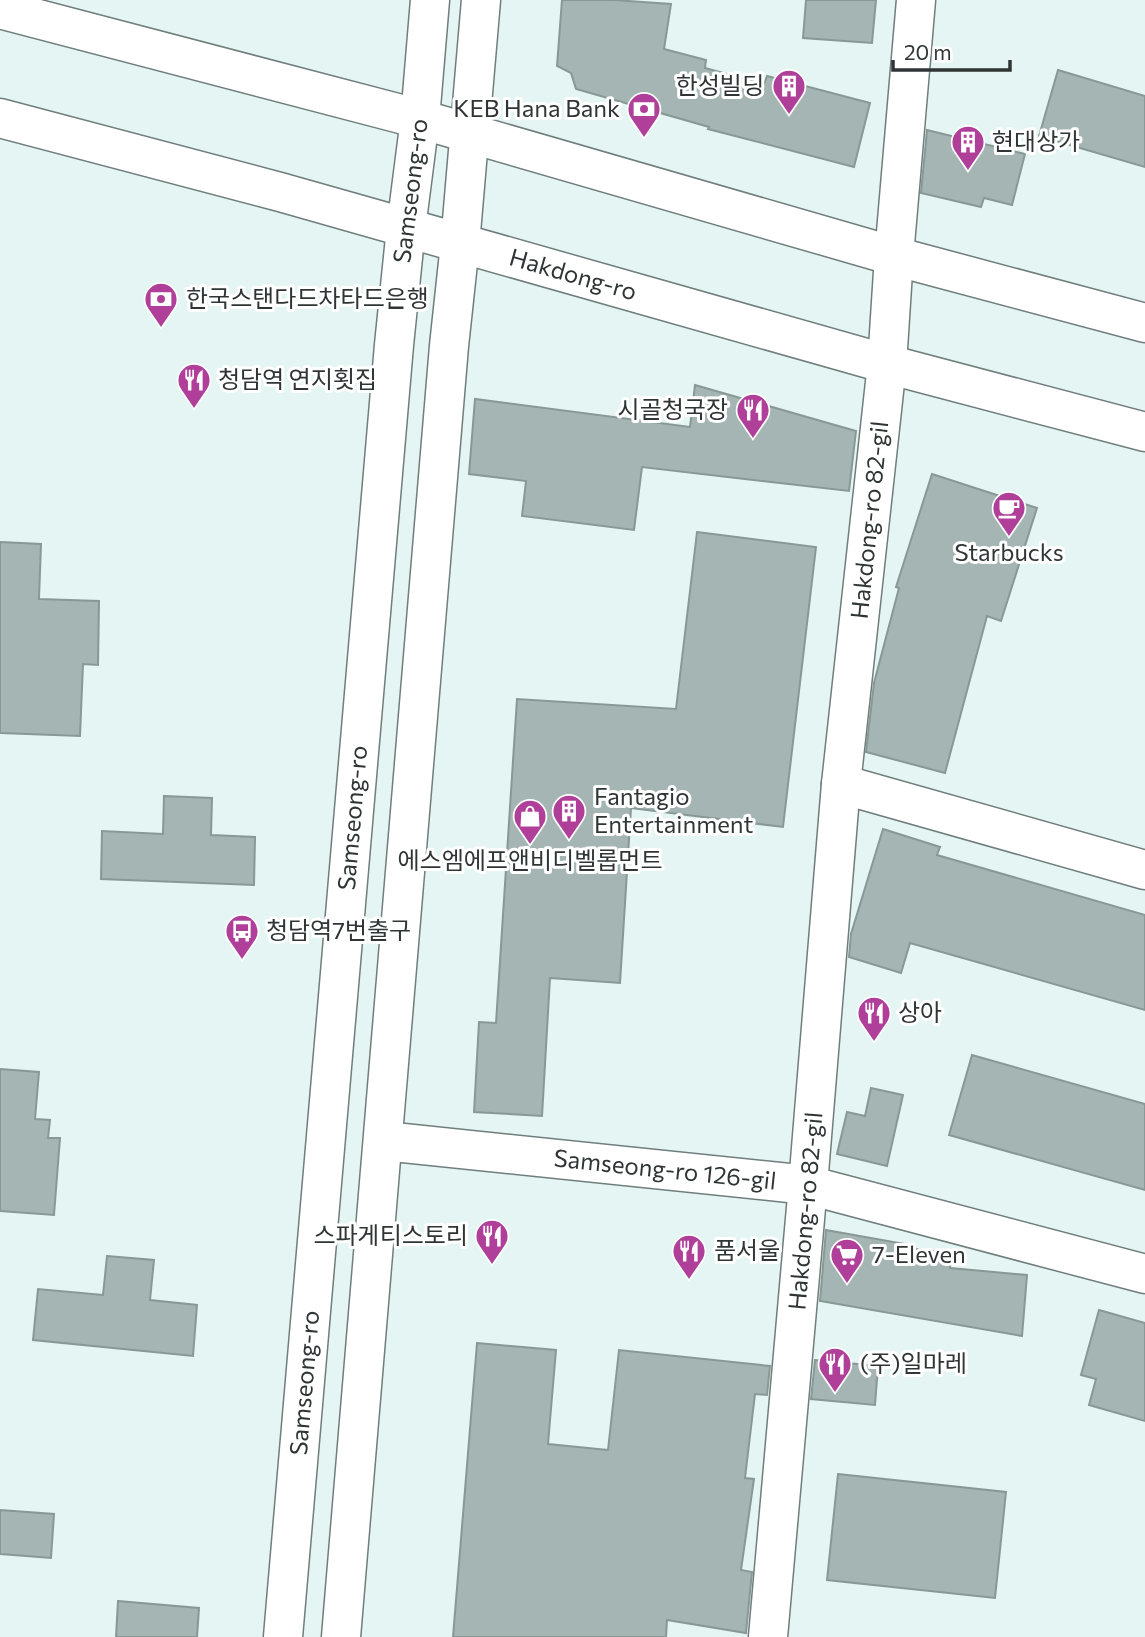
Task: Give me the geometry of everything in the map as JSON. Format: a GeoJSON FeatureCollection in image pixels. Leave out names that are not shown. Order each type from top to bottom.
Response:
{"type":"FeatureCollection","features":[{"type":"Feature","properties":{"kind":"main road","name":"Samseong-ro"},"geometry":{"type":"LineString","coordinates":[[283,1637],[391,378],[420,120],[430,0]]}},
{"type":"Feature","properties":{"kind":"main road"},"geometry":{"type":"LineString","coordinates":[[341,1637],[446,374],[481,0]]}},
{"type":"Feature","properties":{"kind":"main road","name":"Hakdong-ro 82-gil"},"geometry":{"type":"LineString","coordinates":[[768,1637],[841,784],[887,364],[916,0]]}},
{"type":"Feature","properties":{"kind":"main road"},"geometry":{"type":"LineString","coordinates":[[0,9],[420,120],[894,256],[1145,323]]}},
{"type":"Feature","properties":{"kind":"main road","name":"Hakdong-ro"},"geometry":{"type":"LineString","coordinates":[[0,118],[280,192],[887,364],[1145,432]]}},
{"type":"Feature","properties":{"kind":"main road"},"geometry":{"type":"LineString","coordinates":[[841,784],[1145,870]]}},
{"type":"Feature","properties":{"kind":"main road","name":"Samseong-ro 126-gil"},"geometry":{"type":"LineString","coordinates":[[384,1141],[808,1185],[1145,1274]]}},
{"type":"Feature","properties":{"kind":"building"},"geometry":{"type":"Polygon","coordinates":[[[562,0],[671,4],[664,49],[706,60],[705,68],[764,84],[767,76],[870,103],[854,167],[708,129],[709,127],[576,89],[571,73],[557,66],[562,0]]]}},
{"type":"Feature","properties":{"kind":"building"},"geometry":{"type":"Polygon","coordinates":[[[806,0],[876,0],[872,43],[803,38],[806,0]]]}},
{"type":"Feature","properties":{"kind":"building"},"geometry":{"type":"Polygon","coordinates":[[[1058,70],[1145,96],[1145,167],[1039,136],[1058,70]]]}},
{"type":"Feature","properties":{"kind":"building","name":"현대상가"},"geometry":{"type":"Polygon","coordinates":[[[927,130],[1025,154],[1012,205],[984,198],[981,207],[921,193],[927,130]]]}},
{"type":"Feature","properties":{"kind":"building"},"geometry":{"type":"Polygon","coordinates":[[[695,385],[856,431],[849,491],[642,467],[634,530],[522,516],[526,481],[469,474],[475,399],[690,427],[695,385]]]}},
{"type":"Feature","properties":{"kind":"building"},"geometry":{"type":"Polygon","coordinates":[[[932,474],[1037,508],[1001,621],[987,616],[945,773],[866,752],[874,683],[899,588],[896,587],[932,474]]]}},
{"type":"Feature","properties":{"kind":"building"},"geometry":{"type":"Polygon","coordinates":[[[697,532],[816,547],[783,827],[631,808],[620,983],[550,978],[542,1116],[474,1112],[479,1022],[496,1023],[517,699],[676,709],[697,532]]]}},
{"type":"Feature","properties":{"kind":"building"},"geometry":{"type":"Polygon","coordinates":[[[0,542],[41,544],[39,599],[99,601],[98,665],[83,664],[80,736],[0,733],[0,542]]]}},
{"type":"Feature","properties":{"kind":"building"},"geometry":{"type":"Polygon","coordinates":[[[164,796],[212,798],[211,835],[255,837],[254,885],[101,879],[102,831],[163,834],[164,796]]]}},
{"type":"Feature","properties":{"kind":"building"},"geometry":{"type":"Polygon","coordinates":[[[883,829],[940,847],[937,855],[1145,915],[1145,1010],[910,943],[901,973],[849,957],[851,934],[883,829]]]}},
{"type":"Feature","properties":{"kind":"building"},"geometry":{"type":"Polygon","coordinates":[[[972,1055],[1145,1104],[1145,1190],[949,1135],[972,1055]]]}},
{"type":"Feature","properties":{"kind":"building"},"geometry":{"type":"Polygon","coordinates":[[[0,1069],[39,1072],[35,1119],[50,1120],[48,1138],[60,1138],[54,1215],[0,1211],[0,1069]]]}},
{"type":"Feature","properties":{"kind":"building"},"geometry":{"type":"Polygon","coordinates":[[[871,1088],[903,1095],[887,1166],[837,1154],[847,1112],[865,1116],[871,1088]]]}},
{"type":"Feature","properties":{"kind":"building"},"geometry":{"type":"Polygon","coordinates":[[[826,1230],[905,1244],[905,1248],[951,1253],[950,1268],[1027,1275],[1022,1336],[820,1301],[826,1230]]]}},
{"type":"Feature","properties":{"kind":"building"},"geometry":{"type":"Polygon","coordinates":[[[107,1256],[154,1260],[150,1300],[197,1305],[193,1356],[33,1340],[38,1289],[103,1295],[107,1256]]]}},
{"type":"Feature","properties":{"kind":"building"},"geometry":{"type":"Polygon","coordinates":[[[1099,1310],[1145,1323],[1145,1421],[1089,1405],[1096,1379],[1081,1375],[1099,1310]]]}},
{"type":"Feature","properties":{"kind":"building"},"geometry":{"type":"Polygon","coordinates":[[[477,1343],[556,1350],[548,1444],[608,1450],[619,1350],[770,1366],[767,1395],[755,1394],[745,1478],[754,1479],[741,1570],[752,1572],[746,1633],[667,1620],[666,1637],[453,1637],[477,1343]]]}},
{"type":"Feature","properties":{"kind":"building"},"geometry":{"type":"Polygon","coordinates":[[[815,1360],[878,1366],[875,1405],[811,1399],[815,1360]]]}},
{"type":"Feature","properties":{"kind":"building"},"geometry":{"type":"Polygon","coordinates":[[[838,1474],[1006,1492],[995,1598],[827,1580],[838,1474]]]}},
{"type":"Feature","properties":{"kind":"building"},"geometry":{"type":"Polygon","coordinates":[[[0,1510],[54,1514],[51,1558],[0,1554],[0,1510]]]}},
{"type":"Feature","properties":{"kind":"building"},"geometry":{"type":"Polygon","coordinates":[[[118,1601],[199,1608],[197,1637],[116,1637],[118,1601]]]}},
{"type":"Feature","properties":{"kind":"place","name":"한성빌딩"},"geometry":{"type":"Point","coordinates":[789,116]}},
{"type":"Feature","properties":{"kind":"place","name":"KEB Hana Bank"},"geometry":{"type":"Point","coordinates":[644,139]}},
{"type":"Feature","properties":{"kind":"place","name":"현대상가"},"geometry":{"type":"Point","coordinates":[968,172]}},
{"type":"Feature","properties":{"kind":"place","name":"한국스탠다드차타드은행"},"geometry":{"type":"Point","coordinates":[161,329]}},
{"type":"Feature","properties":{"kind":"place","name":"청담역 연지횟집"},"geometry":{"type":"Point","coordinates":[194,410]}},
{"type":"Feature","properties":{"kind":"place","name":"시골청국장"},"geometry":{"type":"Point","coordinates":[753,440]}},
{"type":"Feature","properties":{"kind":"place","name":"Starbucks"},"geometry":{"type":"Point","coordinates":[1009,538]}},
{"type":"Feature","properties":{"kind":"place","name":"Fantagio Entertainment"},"geometry":{"type":"Point","coordinates":[569,841]}},
{"type":"Feature","properties":{"kind":"place","name":"에스엠에프앤비디벨롭먼트"},"geometry":{"type":"Point","coordinates":[530,846]}},
{"type":"Feature","properties":{"kind":"place","name":"청담역7번출구"},"geometry":{"type":"Point","coordinates":[242,961]}},
{"type":"Feature","properties":{"kind":"place","name":"상아"},"geometry":{"type":"Point","coordinates":[874,1043]}},
{"type":"Feature","properties":{"kind":"place","name":"스파게티스토리"},"geometry":{"type":"Point","coordinates":[492,1266]}},
{"type":"Feature","properties":{"kind":"place","name":"품서울"},"geometry":{"type":"Point","coordinates":[689,1281]}},
{"type":"Feature","properties":{"kind":"place","name":"7-Eleven"},"geometry":{"type":"Point","coordinates":[847,1285]}},
{"type":"Feature","properties":{"kind":"place","name":"(주)일마레"},"geometry":{"type":"Point","coordinates":[835,1394]}}]}
